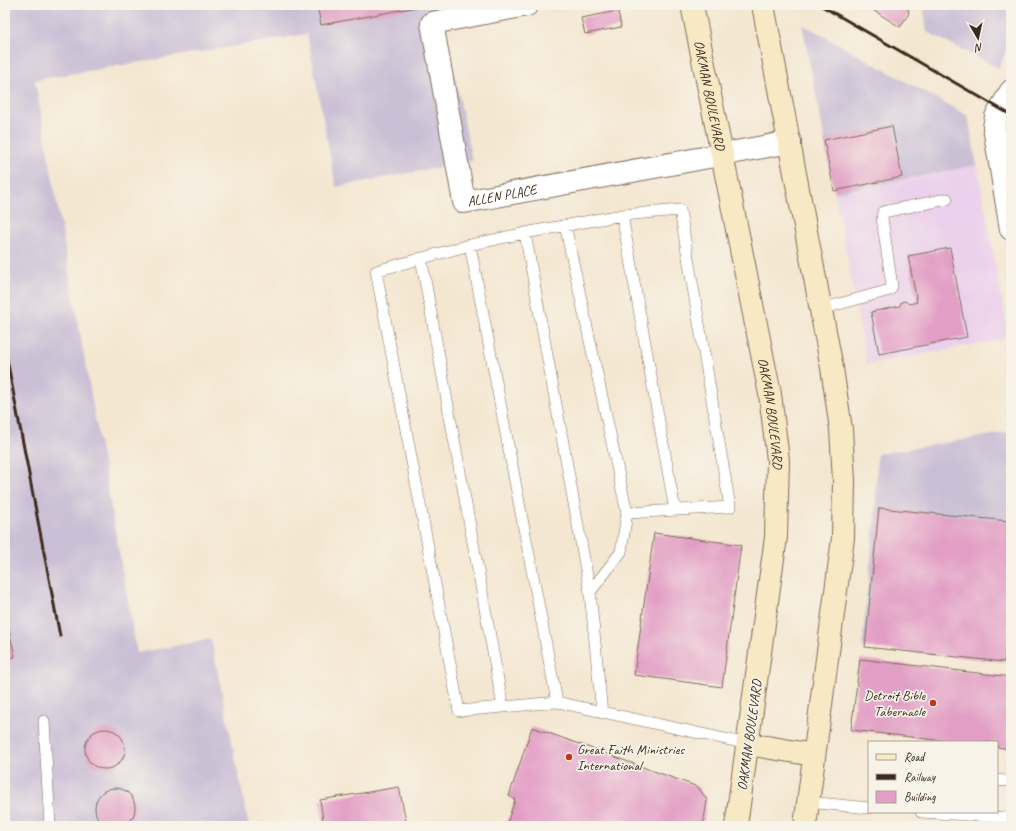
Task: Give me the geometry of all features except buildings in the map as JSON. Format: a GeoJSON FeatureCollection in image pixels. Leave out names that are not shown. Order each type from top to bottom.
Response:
{"type":"FeatureCollection","features":[{"type":"Feature","properties":{"kind":"street","name":"ALLEN PLACE"},"geometry":{"type":"LineString","coordinates":[[527,5],[432,23],[464,202],[790,142]]}},
{"type":"Feature","properties":{"kind":"street"},"geometry":{"type":"LineString","coordinates":[[763,8],[790,142],[832,368],[841,429],[844,482],[843,538],[805,826]]}},
{"type":"Feature","properties":{"kind":"street","name":"OAKMAN BOULEVARD"},"geometry":{"type":"LineString","coordinates":[[697,11],[723,155],[770,394],[778,460],[776,537],[736,826]]}},
{"type":"Feature","properties":{"kind":"street"},"geometry":{"type":"LineString","coordinates":[[1010,224],[994,127],[996,117],[1011,91]]}},
{"type":"Feature","properties":{"kind":"street"},"geometry":{"type":"LineString","coordinates":[[1010,224],[1008,190],[1011,163]]}},
{"type":"Feature","properties":{"kind":"street"},"geometry":{"type":"LineString","coordinates":[[748,744],[814,755]]}},
{"type":"Feature","properties":{"kind":"lane"},"geometry":{"type":"LineString","coordinates":[[821,309],[890,290],[892,286],[882,218],[883,212],[947,199]]}},
{"type":"Feature","properties":{"kind":"lane"},"geometry":{"type":"LineString","coordinates":[[628,513],[730,507],[680,210],[622,215],[565,225],[470,245],[376,271],[459,711],[557,702],[748,744]]}},
{"type":"Feature","properties":{"kind":"lane"},"geometry":{"type":"LineString","coordinates":[[622,215],[675,510]]}},
{"type":"Feature","properties":{"kind":"lane"},"geometry":{"type":"LineString","coordinates":[[565,225],[628,513],[621,552],[590,592]]}},
{"type":"Feature","properties":{"kind":"lane"},"geometry":{"type":"LineString","coordinates":[[524,234],[590,592],[602,713]]}},
{"type":"Feature","properties":{"kind":"lane"},"geometry":{"type":"LineString","coordinates":[[470,245],[557,702]]}},
{"type":"Feature","properties":{"kind":"lane"},"geometry":{"type":"LineString","coordinates":[[421,258],[503,707]]}},
{"type":"Feature","properties":{"kind":"lane"},"geometry":{"type":"LineString","coordinates":[[44,721],[50,826]]}},
{"type":"Feature","properties":{"kind":"lane"},"geometry":{"type":"LineString","coordinates":[[808,802],[868,806]]}},
{"type":"Feature","properties":{"kind":"lane"},"geometry":{"type":"LineString","coordinates":[[935,813],[1011,818]]}},
{"type":"Feature","properties":{"kind":"shaded area"},"geometry":{"type":"Polygon","coordinates":[[[5,5],[466,5],[442,10],[472,161],[336,187],[307,34],[35,80],[137,653],[211,639],[249,826],[5,826],[5,5]]]}},
{"type":"Feature","properties":{"kind":"shaded area"},"geometry":{"type":"Polygon","coordinates":[[[923,5],[1011,5],[1011,38],[999,68],[927,32],[923,5]]]}},
{"type":"Feature","properties":{"kind":"shaded area"},"geometry":{"type":"Polygon","coordinates":[[[802,24],[968,116],[977,165],[835,193],[802,24]]]}},
{"type":"Feature","properties":{"kind":"shaded area"},"geometry":{"type":"Polygon","coordinates":[[[977,165],[1009,338],[867,365],[835,193],[977,165]]]}},
{"type":"Feature","properties":{"kind":"shaded area"},"geometry":{"type":"Polygon","coordinates":[[[1011,432],[1011,661],[862,647],[876,504],[877,454],[1011,432]]]}},
{"type":"Feature","properties":{"kind":"railway"},"geometry":{"type":"LineString","coordinates":[[820,5],[1011,115]]}},
{"type":"Feature","properties":{"kind":"railway"},"geometry":{"type":"LineString","coordinates":[[5,349],[60,636]]}},
{"type":"Feature","properties":{"kind":"place","name":"Detroit Bible Tabernacle"},"geometry":{"type":"Point","coordinates":[933,703]}},
{"type":"Feature","properties":{"kind":"place","name":"Great Faith Ministries International"},"geometry":{"type":"Point","coordinates":[569,757]}}]}
